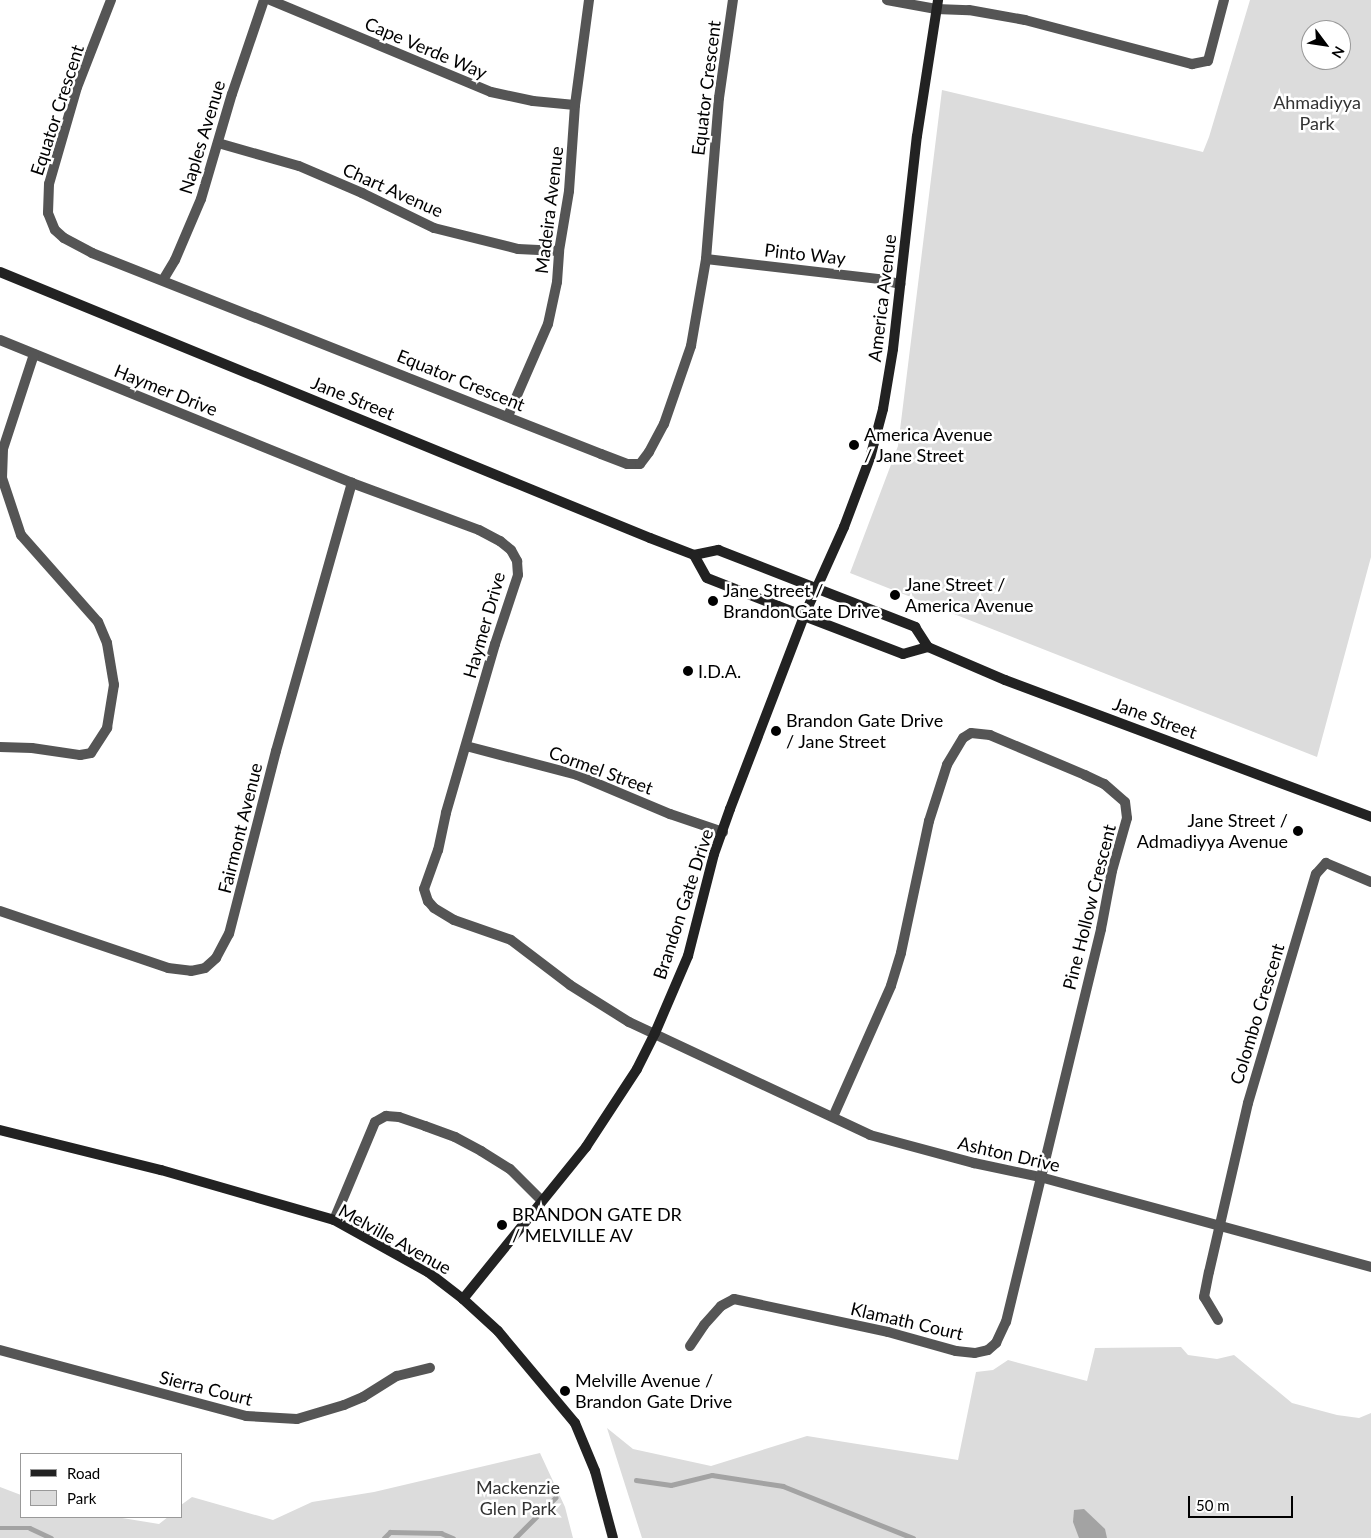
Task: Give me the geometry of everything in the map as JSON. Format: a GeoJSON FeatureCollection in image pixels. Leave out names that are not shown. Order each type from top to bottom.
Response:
{"type":"FeatureCollection","features":[{"type":"Feature","properties":{"kind":"street","name":"Equator Crescent"},"geometry":{"type":"LineString","coordinates":[[111,0],[77,87],[49,184],[48,213],[55,230],[77,246],[628,464],[640,464],[650,452],[664,424],[691,346],[706,259],[719,98],[733,0]]}},
{"type":"Feature","properties":{"kind":"street","name":"Naples Avenue"},"geometry":{"type":"LineString","coordinates":[[163,280],[175,260],[190,225],[264,0]]}},
{"type":"Feature","properties":{"kind":"street","name":"Cape Verde Way"},"geometry":{"type":"LineString","coordinates":[[270,0],[491,92],[533,101],[576,105]]}},
{"type":"Feature","properties":{"kind":"street","name":"Madeira Avenue"},"geometry":{"type":"LineString","coordinates":[[508,416],[548,324],[557,282],[559,251],[569,191],[576,105],[589,0]]}},
{"type":"Feature","properties":{"kind":"street"},"geometry":{"type":"LineString","coordinates":[[887,0],[937,4],[1026,20],[1192,64],[1208,61],[1224,0]]}},
{"type":"Feature","properties":{"kind":"street","name":"America Avenue"},"geometry":{"type":"LineString","coordinates":[[816,589],[844,527],[870,458],[883,409],[893,349],[917,136],[937,4]]}},
{"type":"Feature","properties":{"kind":"street","name":"Chart Avenue"},"geometry":{"type":"LineString","coordinates":[[218,143],[299,166],[362,193],[434,228],[518,248],[559,251]]}},
{"type":"Feature","properties":{"kind":"street","name":"Pinto Way"},"geometry":{"type":"LineString","coordinates":[[706,259],[878,278],[900,284]]}},
{"type":"Feature","properties":{"kind":"street","name":"Jane Street"},"geometry":{"type":"LineString","coordinates":[[0,272],[694,555]]}},
{"type":"Feature","properties":{"kind":"street","name":"Haymer Drive"},"geometry":{"type":"LineString","coordinates":[[0,340],[352,483],[479,530],[500,541],[511,550],[517,561],[518,574],[516,582],[495,644],[438,850],[424,889],[428,901],[454,920],[511,940],[570,985],[629,1022],[655,1033]]}},
{"type":"Feature","properties":{"kind":"street"},"geometry":{"type":"LineString","coordinates":[[0,747],[32,748],[80,755],[91,753],[107,728],[114,685],[107,643],[98,622],[21,535],[2,478],[3,448],[34,354]]}},
{"type":"Feature","properties":{"kind":"street","name":"Fairmont Avenue"},"geometry":{"type":"LineString","coordinates":[[0,911],[168,968],[190,972],[205,968],[216,958],[229,934],[276,751],[352,483]]}},
{"type":"Feature","properties":{"kind":"street"},"geometry":{"type":"LineString","coordinates":[[718,550],[816,589],[916,627],[928,647],[904,654],[707,578],[694,555],[718,550]]}},
{"type":"Feature","properties":{"kind":"street","name":"Brandon Gate Drive"},"geometry":{"type":"LineString","coordinates":[[464,1299],[586,1147],[637,1069],[655,1033],[688,956],[714,854],[804,616],[816,589]]}},
{"type":"Feature","properties":{"kind":"street","name":"Jane Street"},"geometry":{"type":"LineString","coordinates":[[928,647],[1005,680],[1371,817]]}},
{"type":"Feature","properties":{"kind":"street","name":"Pine Hollow Crescent"},"geometry":{"type":"LineString","coordinates":[[833,1117],[873,1030],[896,970],[929,821],[946,765],[963,738],[971,733],[990,735],[1104,784],[1125,802],[1127,818],[1112,871],[1101,928],[1040,1177]]}},
{"type":"Feature","properties":{"kind":"street","name":"Cormel Street"},"geometry":{"type":"LineString","coordinates":[[466,746],[577,775],[670,814],[723,832]]}},
{"type":"Feature","properties":{"kind":"street","name":"Colombo Crescent"},"geometry":{"type":"LineString","coordinates":[[1220,1227],[1248,1103],[1316,874],[1326,863],[1371,882]]}},
{"type":"Feature","properties":{"kind":"street","name":"Ashton Drive"},"geometry":{"type":"LineString","coordinates":[[655,1033],[870,1135],[1040,1177],[1371,1267]]}},
{"type":"Feature","properties":{"kind":"street"},"geometry":{"type":"LineString","coordinates":[[334,1220],[375,1122],[386,1116],[398,1117],[425,1126],[455,1137],[482,1151],[510,1169],[542,1201]]}},
{"type":"Feature","properties":{"kind":"street","name":"Melville Avenue"},"geometry":{"type":"LineString","coordinates":[[0,1130],[161,1170],[334,1220],[428,1272],[464,1299],[498,1331],[575,1423],[595,1471],[613,1538]]}},
{"type":"Feature","properties":{"kind":"street","name":"Klamath Court"},"geometry":{"type":"LineString","coordinates":[[690,1346],[704,1325],[721,1306],[734,1299],[888,1332],[956,1351],[975,1353],[988,1350],[996,1343],[1006,1322],[1040,1177]]}},
{"type":"Feature","properties":{"kind":"street"},"geometry":{"type":"LineString","coordinates":[[1218,1320],[1204,1297],[1220,1227]]}},
{"type":"Feature","properties":{"kind":"street","name":"Sierra Court"},"geometry":{"type":"LineString","coordinates":[[0,1350],[246,1416],[288,1418],[297,1418],[344,1405],[364,1397],[397,1376],[430,1368]]}},
{"type":"Feature","properties":{"kind":"green space","name":"Ahmadiyya Park"},"geometry":{"type":"Polygon","coordinates":[[[1250,0],[1371,0],[1371,557],[1317,757],[850,573],[898,446],[942,90],[1203,152],[1250,0]]]}},
{"type":"Feature","properties":{"kind":"green space"},"geometry":{"type":"Polygon","coordinates":[[[1181,1347],[1188,1355],[1217,1359],[1234,1355],[1292,1403],[1337,1415],[1359,1418],[1371,1413],[1371,1538],[642,1538],[607,1428],[633,1449],[711,1466],[807,1436],[958,1460],[976,1372],[993,1370],[1008,1360],[1087,1381],[1095,1348],[1181,1347]]]}},
{"type":"Feature","properties":{"kind":"green space","name":"Mackenzie Glen Park"},"geometry":{"type":"Polygon","coordinates":[[[540,1453],[565,1507],[573,1538],[0,1538],[0,1487],[20,1495],[20,1518],[122,1518],[159,1524],[167,1518],[182,1518],[182,1504],[192,1497],[273,1520],[312,1502],[374,1492],[540,1453]]]}},
{"type":"Feature","properties":{"kind":"shaded area"},"geometry":{"type":"Polygon","coordinates":[[[1084,1509],[1105,1529],[1107,1538],[1079,1538],[1073,1522],[1074,1510],[1084,1509]]]}},
{"type":"Feature","properties":{"kind":"waterway"},"geometry":{"type":"LineString","coordinates":[[636,1480],[671,1485],[712,1475],[783,1486],[913,1538]]}},
{"type":"Feature","properties":{"kind":"waterway"},"geometry":{"type":"LineString","coordinates":[[515,1538],[555,1498]]}},
{"type":"Feature","properties":{"kind":"waterway"},"geometry":{"type":"LineString","coordinates":[[0,1528],[30,1528],[51,1538]]}},
{"type":"Feature","properties":{"kind":"waterway"},"geometry":{"type":"LineString","coordinates":[[384,1538],[390,1532],[441,1533],[453,1538]]}},
{"type":"Feature","properties":{"kind":"place","name":"America Avenue / Jane Street"},"geometry":{"type":"Point","coordinates":[854,445]}},
{"type":"Feature","properties":{"kind":"place","name":"Jane Street / America Avenue"},"geometry":{"type":"Point","coordinates":[895,595]}},
{"type":"Feature","properties":{"kind":"place","name":"Jane Street / Brandon Gate Drive"},"geometry":{"type":"Point","coordinates":[713,601]}},
{"type":"Feature","properties":{"kind":"place","name":"I.D.A."},"geometry":{"type":"Point","coordinates":[688,671]}},
{"type":"Feature","properties":{"kind":"place","name":"Brandon Gate Drive / Jane Street"},"geometry":{"type":"Point","coordinates":[776,731]}},
{"type":"Feature","properties":{"kind":"place","name":"Jane Street / Admadiyya Avenue"},"geometry":{"type":"Point","coordinates":[1298,831]}},
{"type":"Feature","properties":{"kind":"place","name":"BRANDON GATE DR / MELVILLE AV"},"geometry":{"type":"Point","coordinates":[502,1225]}},
{"type":"Feature","properties":{"kind":"place","name":"Melville Avenue / Brandon Gate Drive"},"geometry":{"type":"Point","coordinates":[565,1391]}}]}
